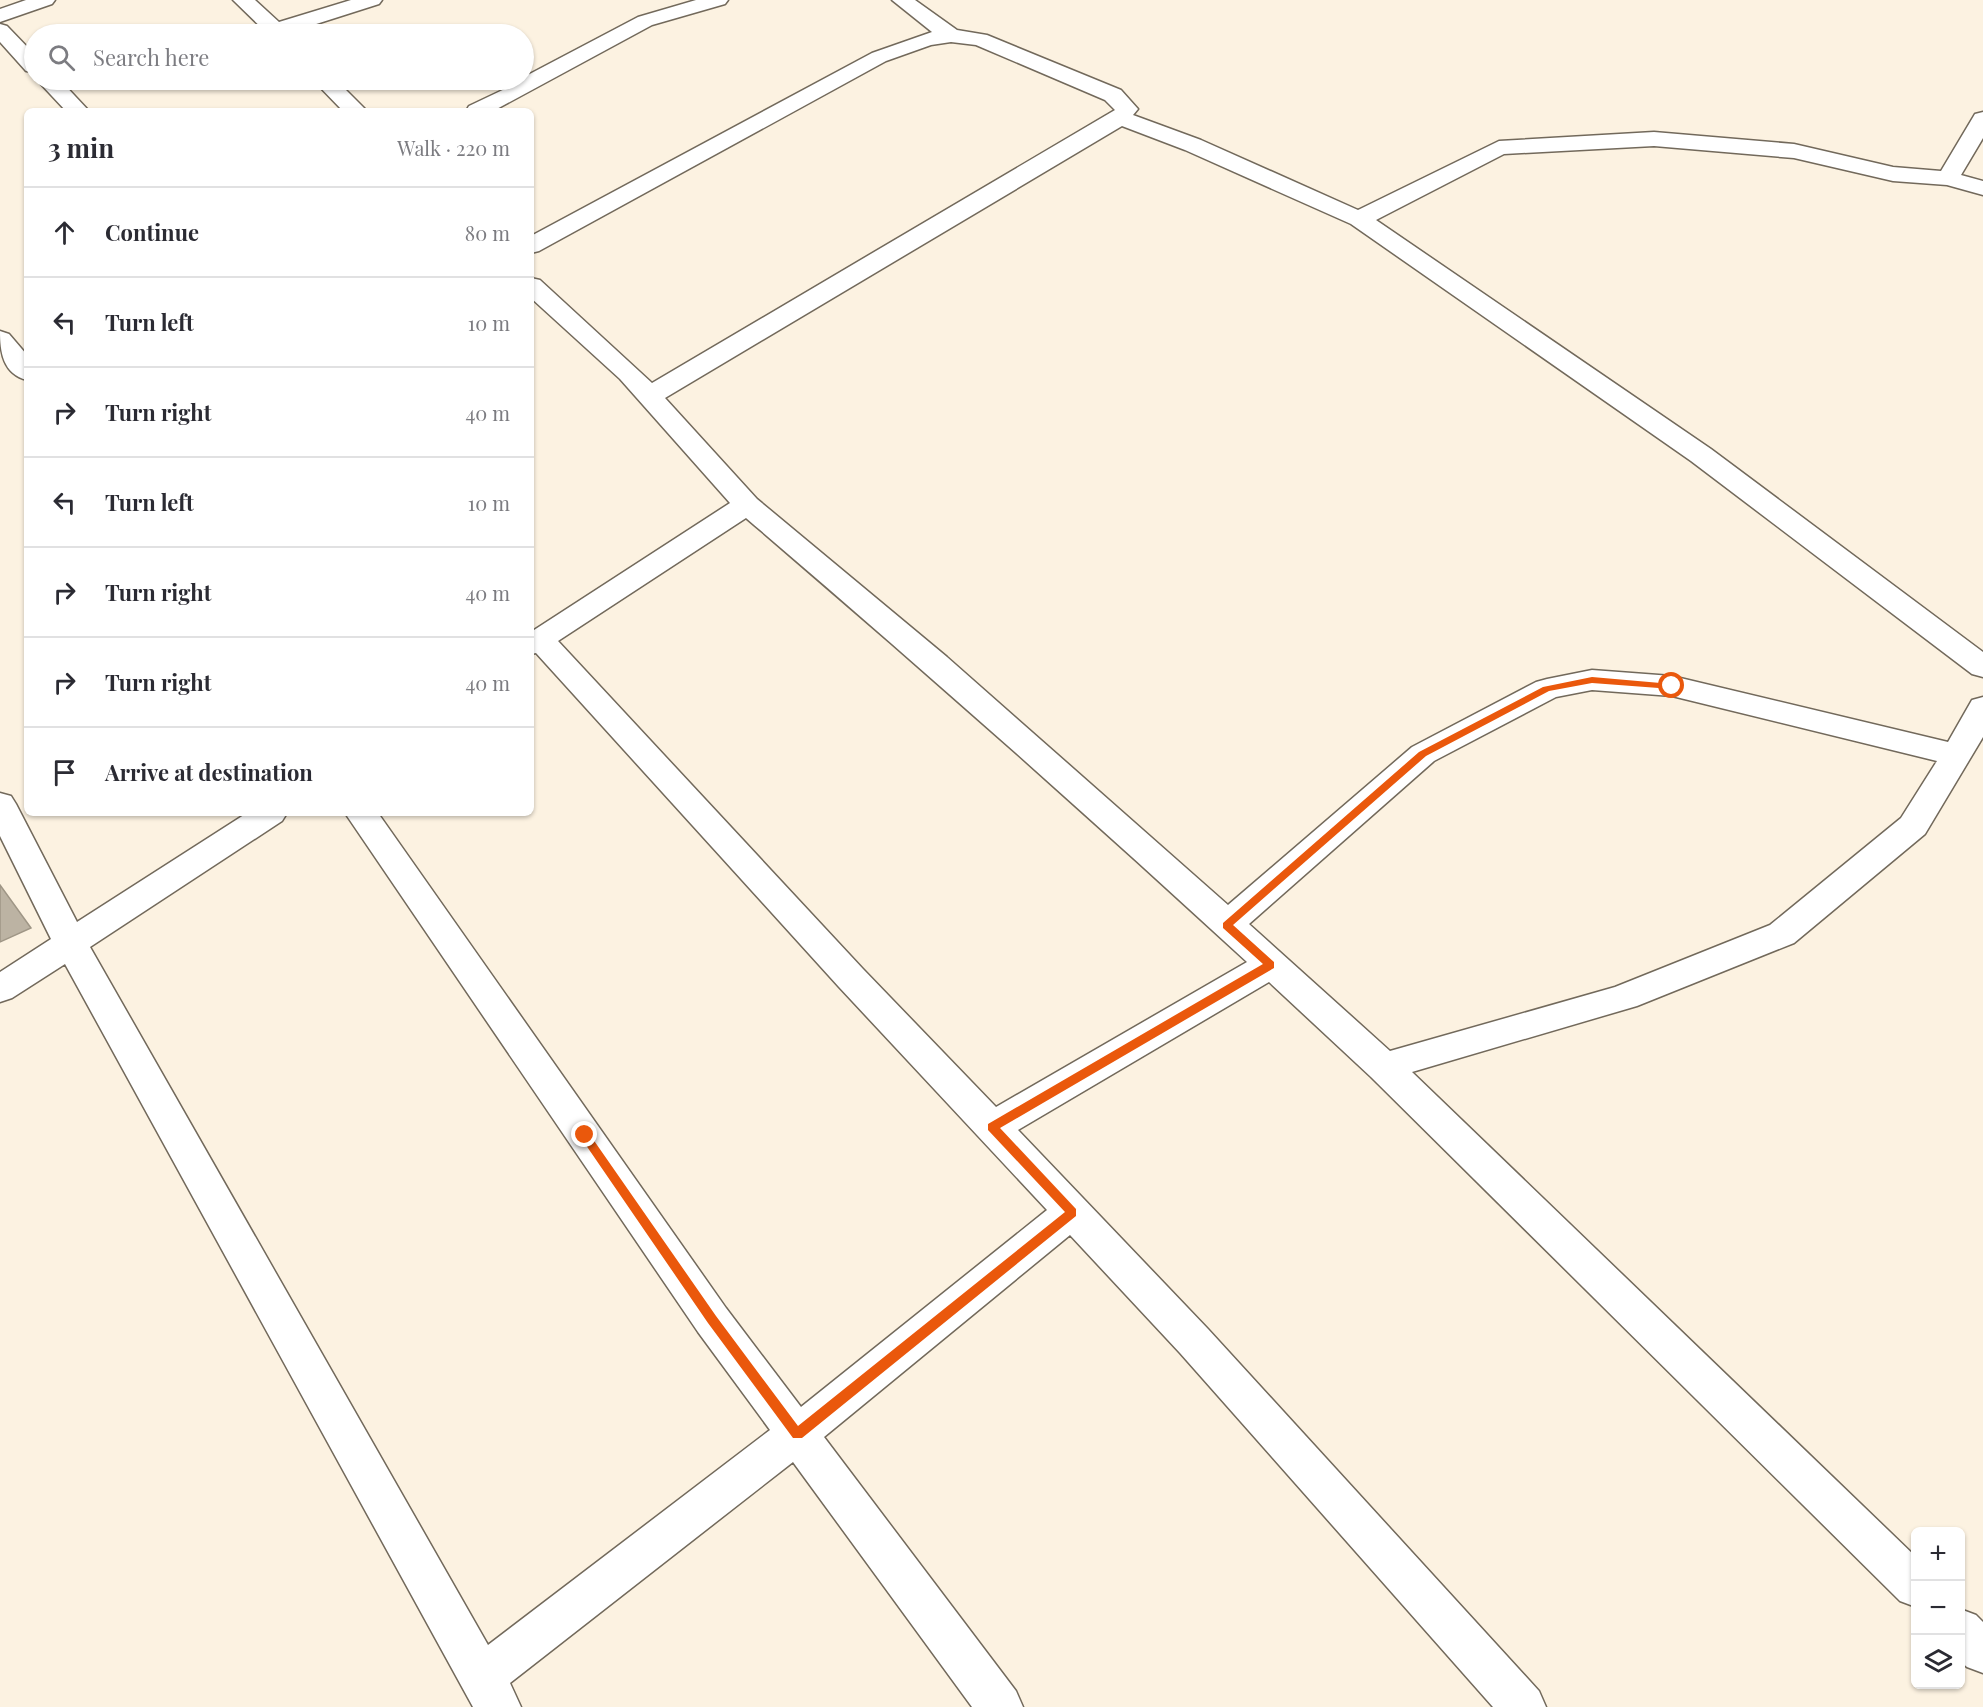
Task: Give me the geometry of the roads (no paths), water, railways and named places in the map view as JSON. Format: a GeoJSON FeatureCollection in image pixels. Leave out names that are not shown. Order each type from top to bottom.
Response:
{"type":"FeatureCollection","features":[{"type":"Feature","properties":{"kind":"street"},"geometry":{"type":"LineString","coordinates":[[0,16],[45,0]]}},
{"type":"Feature","properties":{"kind":"street"},"geometry":{"type":"LineString","coordinates":[[243,0],[268,24]]}},
{"type":"Feature","properties":{"kind":"street"},"geometry":{"type":"LineString","coordinates":[[301,24],[372,0]]}},
{"type":"Feature","properties":{"kind":"street"},"geometry":{"type":"LineString","coordinates":[[534,80],[645,21],[718,0]]}},
{"type":"Feature","properties":{"kind":"street"},"geometry":{"type":"LineString","coordinates":[[902,0],[951,36]]}},
{"type":"Feature","properties":{"kind":"street"},"geometry":{"type":"LineString","coordinates":[[0,30],[24,55]]}},
{"type":"Feature","properties":{"kind":"street"},"geometry":{"type":"LineString","coordinates":[[534,244],[879,57],[910,44],[951,36],[980,39],[1113,95],[1127,109],[1120,118],[649,396]]}},
{"type":"Feature","properties":{"kind":"street"},"geometry":{"type":"LineString","coordinates":[[58,90],[75,108]]}},
{"type":"Feature","properties":{"kind":"street"},"geometry":{"type":"LineString","coordinates":[[334,90],[353,108]]}},
{"type":"Feature","properties":{"kind":"street"},"geometry":{"type":"LineString","coordinates":[[483,108],[516,90]]}},
{"type":"Feature","properties":{"kind":"street"},"geometry":{"type":"LineString","coordinates":[[1120,118],[1193,145],[1359,219],[1701,455],[1983,667]]}},
{"type":"Feature","properties":{"kind":"street"},"geometry":{"type":"LineString","coordinates":[[1948,178],[1983,119]]}},
{"type":"Feature","properties":{"kind":"street"},"geometry":{"type":"LineString","coordinates":[[1359,219],[1499,148],[1654,139],[1794,151],[1893,174],[1948,178],[1983,188]]}},
{"type":"Feature","properties":{"kind":"street"},"geometry":{"type":"LineString","coordinates":[[534,288],[629,374],[747,505],[936,664],[1110,818],[1384,1067],[1911,1582]]}},
{"type":"Feature","properties":{"kind":"street"},"geometry":{"type":"LineString","coordinates":[[747,505],[536,642],[1194,1341],[1523,1707]]}},
{"type":"Feature","properties":{"kind":"street"},"geometry":{"type":"LineString","coordinates":[[1227,925],[1423,754],[1547,689],[1592,680],[1672,686],[1957,755]]}},
{"type":"Feature","properties":{"kind":"street"},"geometry":{"type":"LineString","coordinates":[[1384,1067],[1625,997],[1782,934],[1914,826],[1981,716],[1983,707]]}},
{"type":"Feature","properties":{"kind":"street"},"geometry":{"type":"LineString","coordinates":[[0,804],[71,944],[489,1692],[797,1434],[1072,1212]]}},
{"type":"Feature","properties":{"kind":"street"},"geometry":{"type":"LineString","coordinates":[[0,989],[266,816]]}},
{"type":"Feature","properties":{"kind":"street"},"geometry":{"type":"LineString","coordinates":[[363,816],[712,1320],[1000,1707]]}},
{"type":"Feature","properties":{"kind":"street"},"geometry":{"type":"LineString","coordinates":[[992,1127],[1270,965]]}},
{"type":"Feature","properties":{"kind":"street"},"geometry":{"type":"LineString","coordinates":[[1965,1635],[1983,1652]]}}]}
